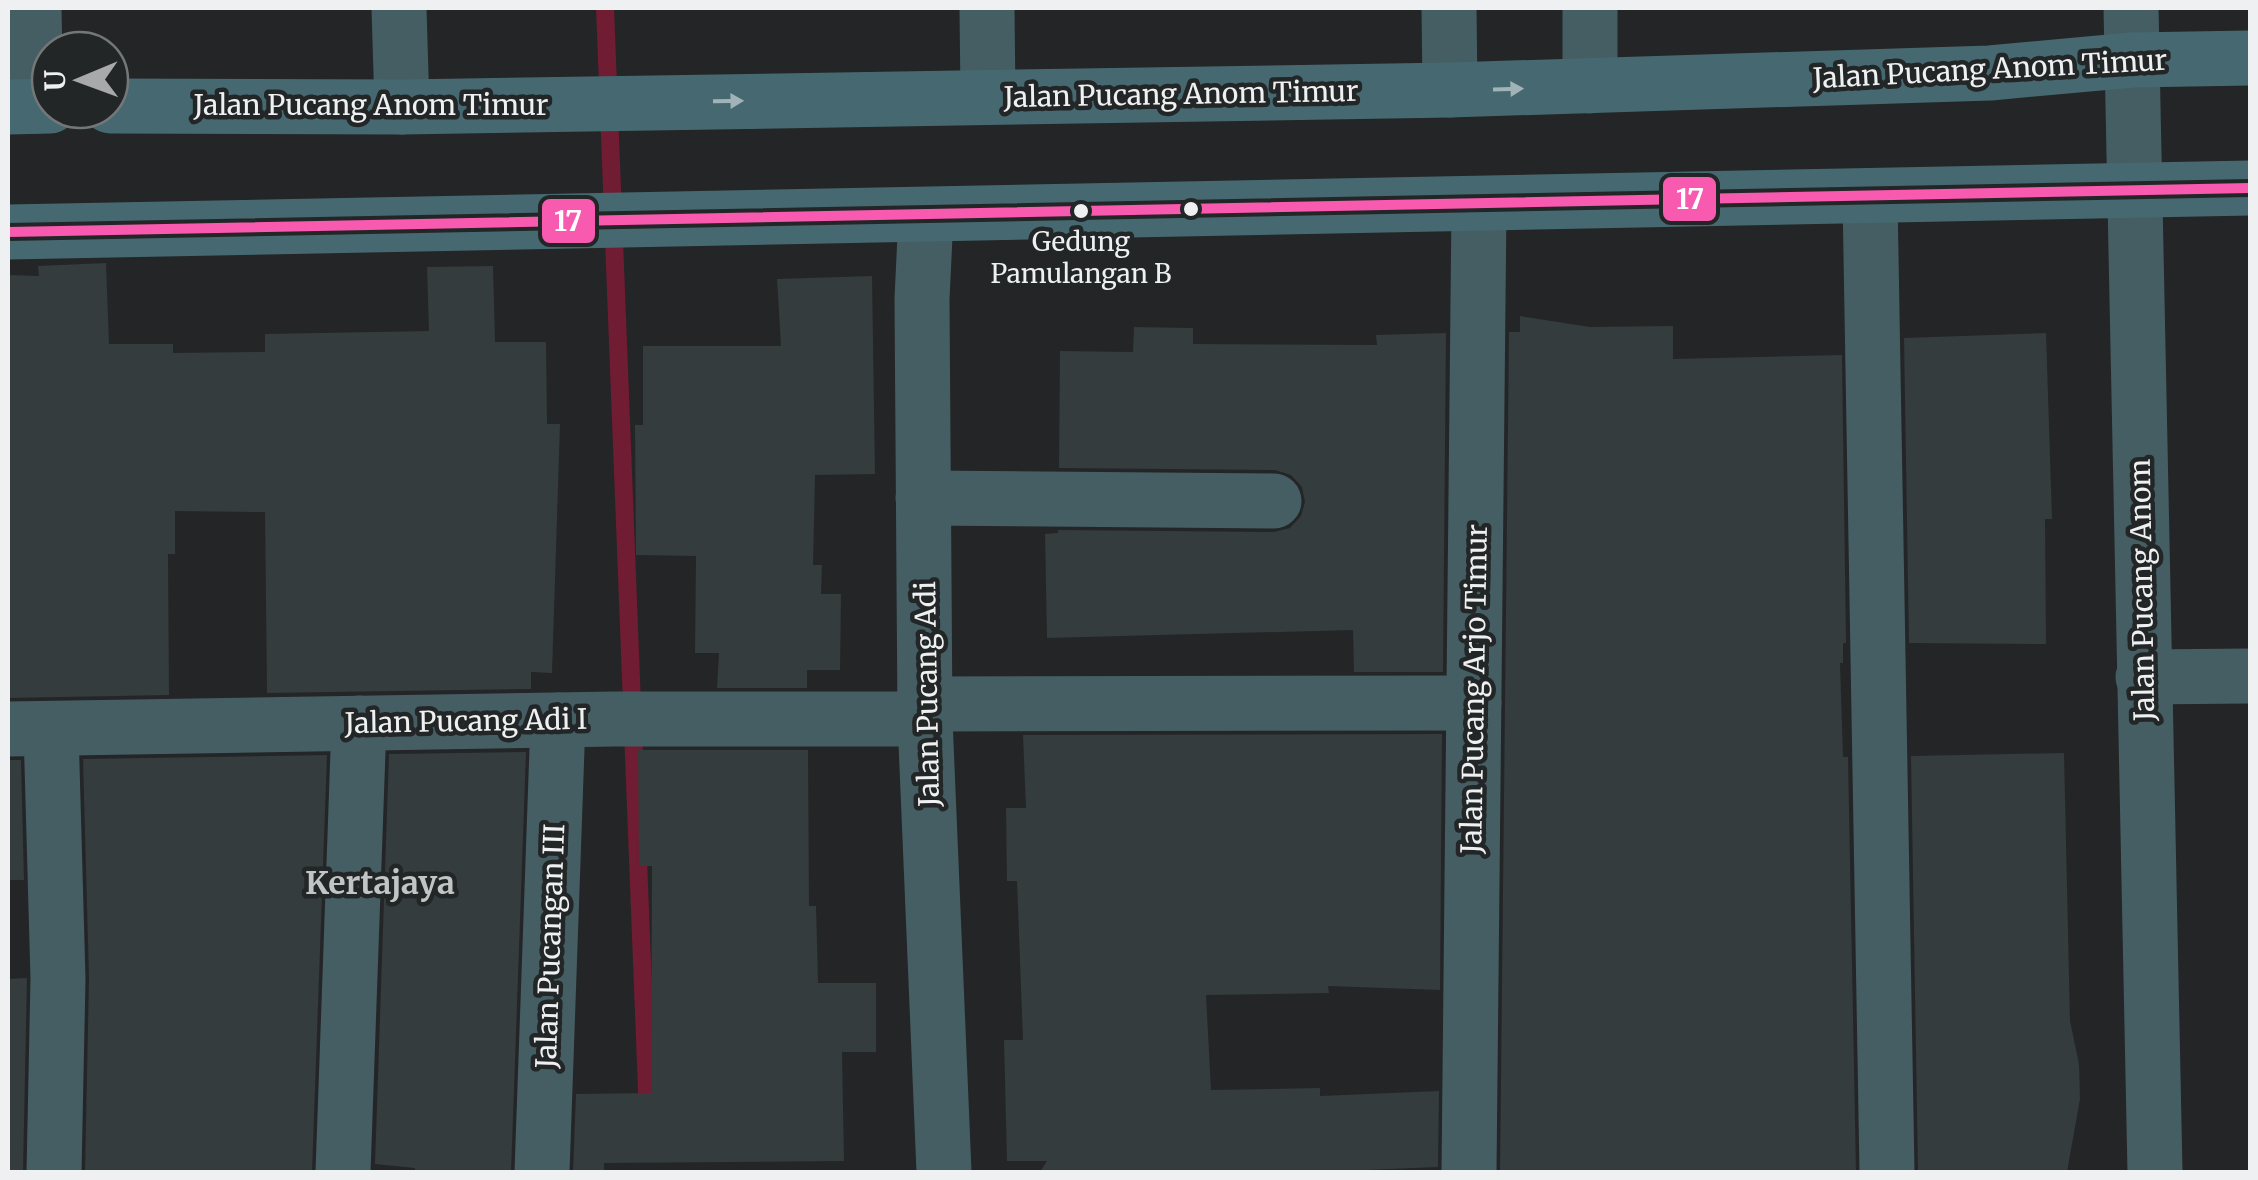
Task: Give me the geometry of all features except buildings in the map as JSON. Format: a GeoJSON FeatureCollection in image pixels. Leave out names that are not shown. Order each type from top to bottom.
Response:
{"type":"FeatureCollection","features":[{"type":"Feature","properties":{"kind":"main road","name":"Jalan Pucang Anom Timur"},"geometry":{"type":"LineString","coordinates":[[130,106],[402,107],[1450,90],[1990,73],[2131,34],[2250,58]]}},
{"type":"Feature","properties":{"kind":"main road"},"geometry":{"type":"LineString","coordinates":[[8,232],[2250,188]]}},
{"type":"Feature","properties":{"kind":"street"},"geometry":{"type":"LineString","coordinates":[[399,8],[402,107]]}},
{"type":"Feature","properties":{"kind":"street"},"geometry":{"type":"LineString","coordinates":[[987,8],[988,98]]}},
{"type":"Feature","properties":{"kind":"street"},"geometry":{"type":"LineString","coordinates":[[1449,8],[1450,90]]}},
{"type":"Feature","properties":{"kind":"street"},"geometry":{"type":"LineString","coordinates":[[1590,8],[1590,86]]}},
{"type":"Feature","properties":{"kind":"street","name":"Jalan Pucang Anom"},"geometry":{"type":"LineString","coordinates":[[2131,34],[2155,1172]]}},
{"type":"Feature","properties":{"kind":"street"},"geometry":{"type":"LineString","coordinates":[[1870,198],[1887,1172]]}},
{"type":"Feature","properties":{"kind":"street","name":"Jalan Pucang Arjo Timur"},"geometry":{"type":"LineString","coordinates":[[1469,1172],[1479,206]]}},
{"type":"Feature","properties":{"kind":"street","name":"Jalan Pucang Adi"},"geometry":{"type":"LineString","coordinates":[[926,215],[922,298],[925,712],[944,1172]]}},
{"type":"Feature","properties":{"kind":"street"},"geometry":{"type":"LineString","coordinates":[[923,498],[1274,501]]}},
{"type":"Feature","properties":{"kind":"street"},"geometry":{"type":"LineString","coordinates":[[2142,677],[2250,676]]}},
{"type":"Feature","properties":{"kind":"street","name":"Jalan Pucang Adi I"},"geometry":{"type":"LineString","coordinates":[[29,729],[1474,704]]}},
{"type":"Feature","properties":{"kind":"street","name":"Jalan Pucangan III"},"geometry":{"type":"LineString","coordinates":[[542,1172],[558,720]]}},
{"type":"Feature","properties":{"kind":"street"},"geometry":{"type":"LineString","coordinates":[[343,1172],[359,723]]}},
{"type":"Feature","properties":{"kind":"street"},"geometry":{"type":"LineString","coordinates":[[29,729],[58,979],[54,1172]]}},
{"type":"Feature","properties":{"kind":"waterway"},"geometry":{"type":"LineString","coordinates":[[605,8],[648,1117]]}},
{"type":"Feature","properties":{"kind":"transit line","name":"17"},"geometry":{"type":"LineString","coordinates":[[8,232],[2250,188]]}},
{"type":"Feature","properties":{"kind":"place","name":"Gedung Pamulangan B"},"geometry":{"type":"Point","coordinates":[1081,211]}},
{"type":"Feature","properties":{"kind":"district","name":"Kertajaya"},"geometry":{"type":"Point","coordinates":[380,883]}}]}
